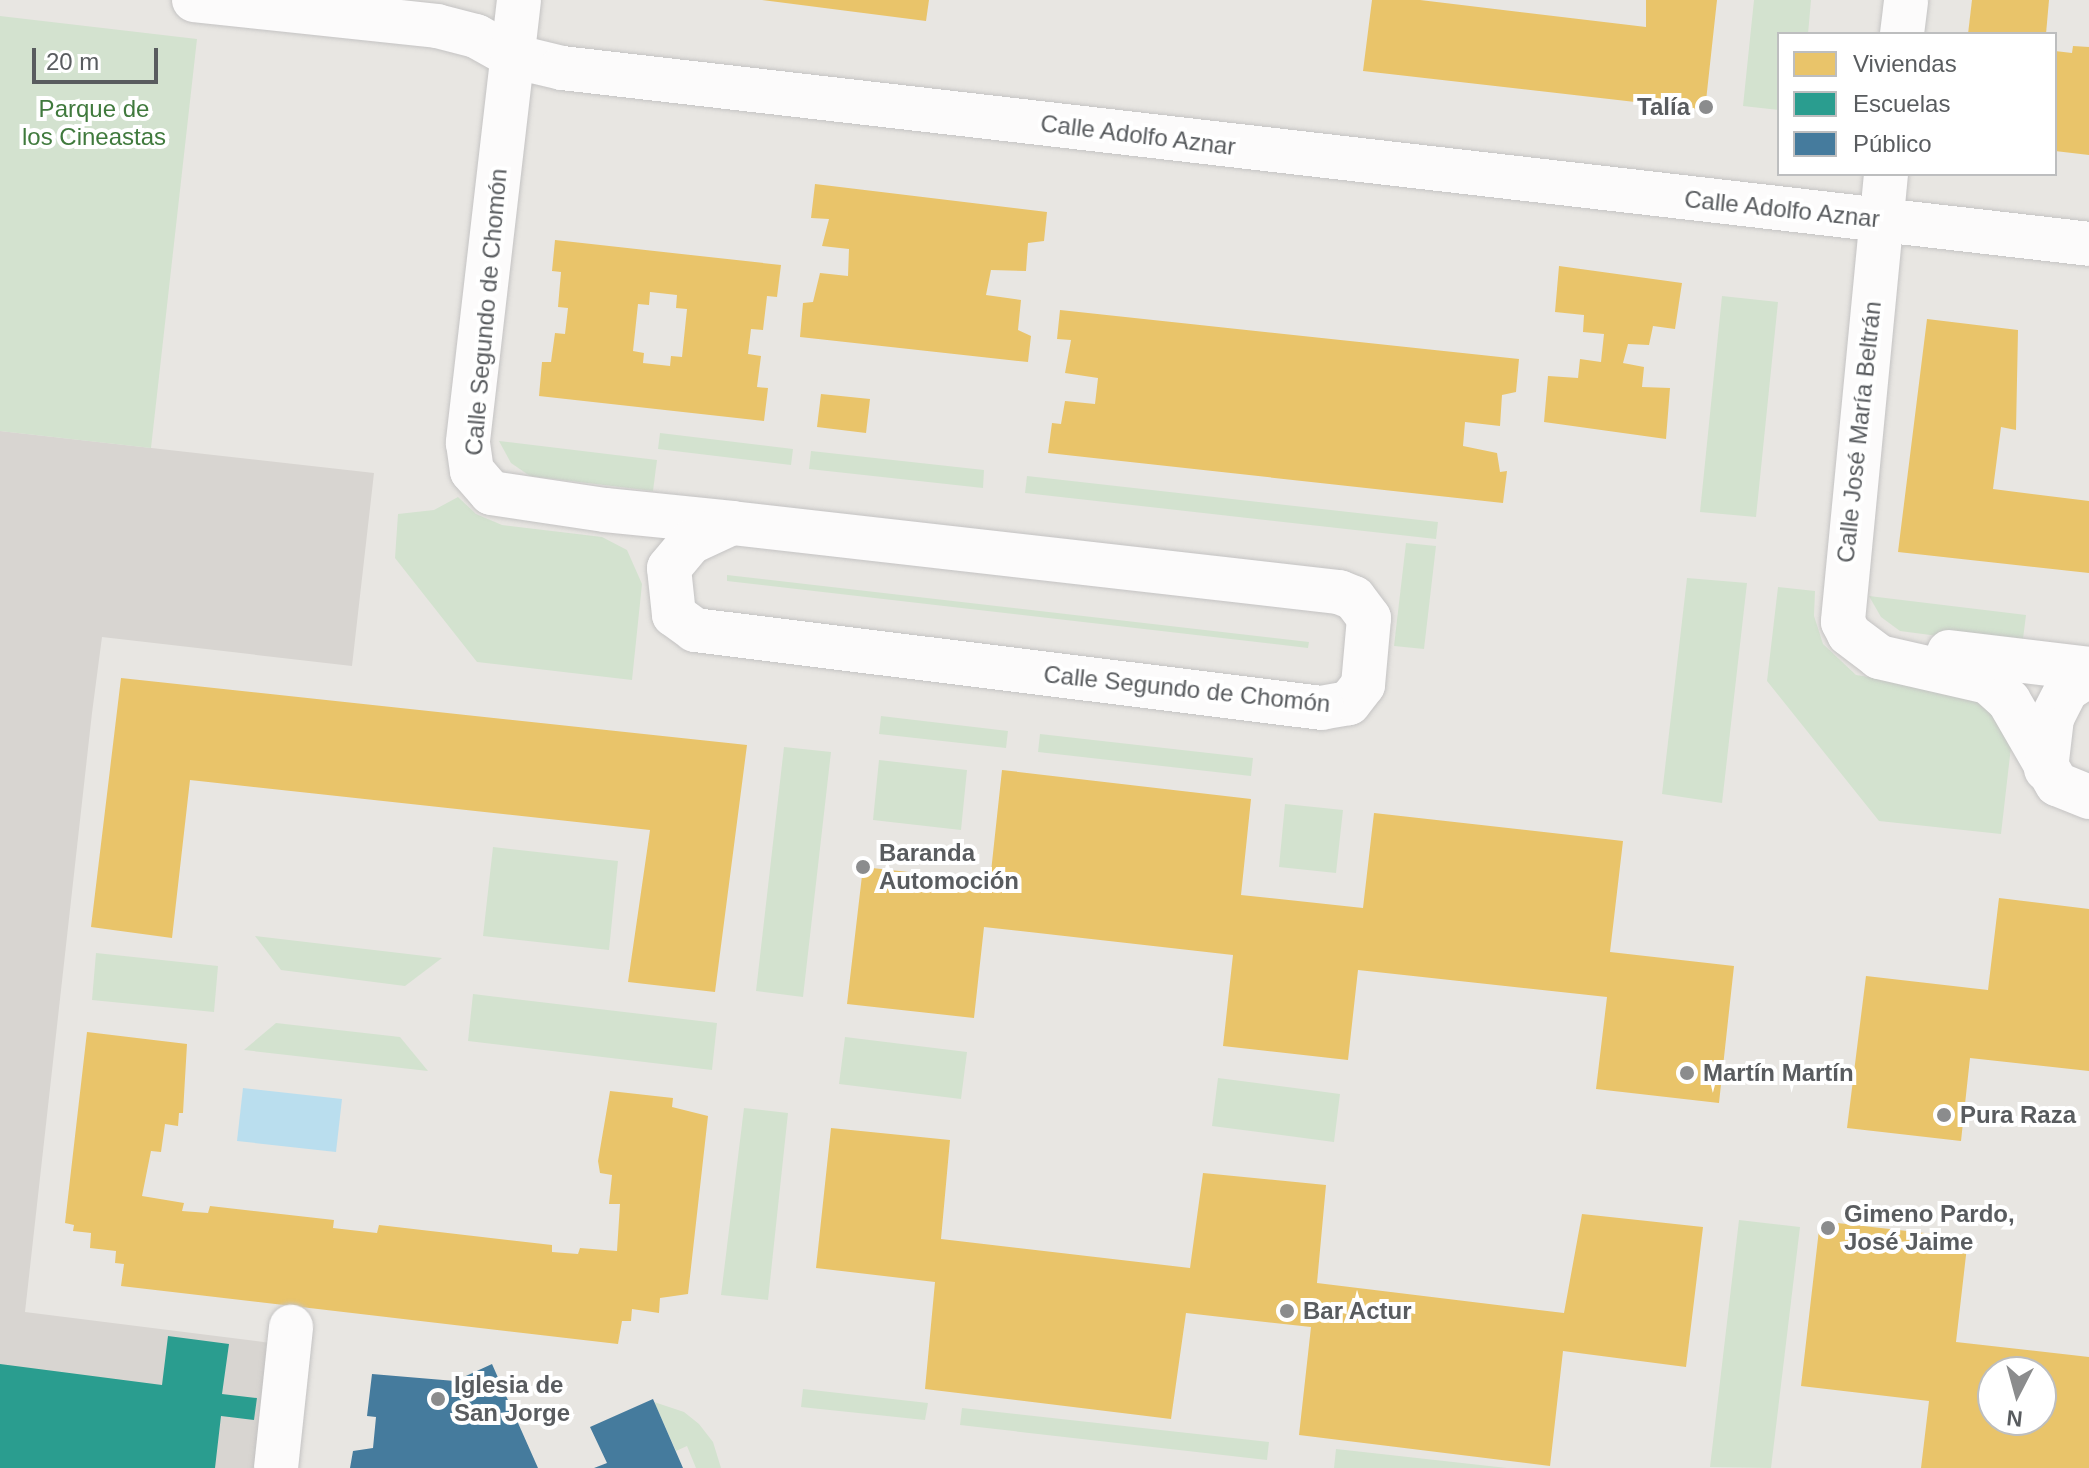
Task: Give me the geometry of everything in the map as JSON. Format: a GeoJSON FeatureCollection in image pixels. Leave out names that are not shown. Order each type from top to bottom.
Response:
{"type":"FeatureCollection","features":[{"type":"Feature","properties":{"kind":"street","name":"Calle Adolfo Aznar"},"geometry":{"type":"LineString","coordinates":[[194,0],[437,26],[476,36],[512,56],[577,70],[2089,244]]}},
{"type":"Feature","properties":{"kind":"street","name":"Calle Segundo de Chomón"},"geometry":{"type":"LineString","coordinates":[[519,0],[469,459],[491,493],[605,510],[1339,592],[1354,598],[1369,618],[1363,685],[1349,703],[1322,708],[695,630],[674,615],[669,568]]}},
{"type":"Feature","properties":{"kind":"street"},"geometry":{"type":"LineString","coordinates":[[1902,32],[1906,0]]}},
{"type":"Feature","properties":{"kind":"street","name":"Calle José María Beltrán"},"geometry":{"type":"LineString","coordinates":[[1856,641],[1843,622],[1843,593],[1886,176]]}},
{"type":"Feature","properties":{"kind":"street"},"geometry":{"type":"LineString","coordinates":[[605,510],[669,568],[691,542],[732,523]]}},
{"type":"Feature","properties":{"kind":"street"},"geometry":{"type":"LineString","coordinates":[[1856,641],[2089,669]]}},
{"type":"Feature","properties":{"kind":"street"},"geometry":{"type":"LineString","coordinates":[[1856,641],[1879,657],[1988,682],[2009,701],[2057,784],[2089,797]]}},
{"type":"Feature","properties":{"kind":"street"},"geometry":{"type":"LineString","coordinates":[[2046,769],[2052,718],[2066,690],[2089,675]]}},
{"type":"Feature","properties":{"kind":"street"},"geometry":{"type":"LineString","coordinates":[[276,1468],[291,1327]]}},
{"type":"Feature","properties":{"kind":"shaded area"},"geometry":{"type":"Polygon","coordinates":[[[0,431],[374,473],[352,666],[102,637],[92,713],[25,1312],[271,1343],[255,1468],[0,1468],[0,431]]]}},
{"type":"Feature","properties":{"kind":"green space"},"geometry":{"type":"Polygon","coordinates":[[[1754,0],[1811,0],[1808,32],[1777,32],[1777,110],[1743,106],[1754,0]]]}},
{"type":"Feature","properties":{"kind":"green space","name":"Parque de los Cineastas"},"geometry":{"type":"Polygon","coordinates":[[[0,16],[197,39],[151,448],[0,431],[0,16]]]}},
{"type":"Feature","properties":{"kind":"green space"},"geometry":{"type":"Polygon","coordinates":[[[1722,296],[1778,302],[1756,517],[1700,512],[1722,296]]]}},
{"type":"Feature","properties":{"kind":"green space"},"geometry":{"type":"Polygon","coordinates":[[[660,433],[793,449],[791,465],[658,449],[660,433]]]}},
{"type":"Feature","properties":{"kind":"green space"},"geometry":{"type":"Polygon","coordinates":[[[499,441],[657,460],[653,491],[530,476],[511,463],[499,441]]]}},
{"type":"Feature","properties":{"kind":"green space"},"geometry":{"type":"Polygon","coordinates":[[[811,451],[984,470],[983,488],[809,469],[811,451]]]}},
{"type":"Feature","properties":{"kind":"green space"},"geometry":{"type":"Polygon","coordinates":[[[1027,476],[1438,522],[1436,539],[1025,493],[1027,476]]]}},
{"type":"Feature","properties":{"kind":"green space"},"geometry":{"type":"Polygon","coordinates":[[[458,497],[476,514],[502,525],[602,537],[627,550],[642,584],[632,680],[477,662],[395,558],[398,514],[434,510],[458,497]]]}},
{"type":"Feature","properties":{"kind":"green space"},"geometry":{"type":"Polygon","coordinates":[[[1406,543],[1436,546],[1424,649],[1394,646],[1406,543]]]}},
{"type":"Feature","properties":{"kind":"green space"},"geometry":{"type":"Polygon","coordinates":[[[727,575],[1309,642],[1308,648],[727,581],[727,575]]]}},
{"type":"Feature","properties":{"kind":"green space"},"geometry":{"type":"Polygon","coordinates":[[[1687,578],[1747,583],[1722,803],[1662,794],[1687,578]]]}},
{"type":"Feature","properties":{"kind":"green space"},"geometry":{"type":"Polygon","coordinates":[[[1778,587],[1815,591],[1814,616],[1823,644],[1856,675],[1977,694],[2012,738],[2001,834],[1879,821],[1767,681],[1778,587]]]}},
{"type":"Feature","properties":{"kind":"green space"},"geometry":{"type":"Polygon","coordinates":[[[1869,596],[2026,615],[2022,647],[1900,631],[1881,617],[1869,596]]]}},
{"type":"Feature","properties":{"kind":"green space"},"geometry":{"type":"Polygon","coordinates":[[[881,716],[1008,731],[1006,748],[879,734],[881,716]]]}},
{"type":"Feature","properties":{"kind":"green space"},"geometry":{"type":"Polygon","coordinates":[[[1040,734],[1253,758],[1251,776],[1038,752],[1040,734]]]}},
{"type":"Feature","properties":{"kind":"green space"},"geometry":{"type":"Polygon","coordinates":[[[784,747],[831,752],[803,997],[756,991],[784,747]]]}},
{"type":"Feature","properties":{"kind":"green space"},"geometry":{"type":"Polygon","coordinates":[[[879,760],[967,770],[961,830],[873,820],[879,760]]]}},
{"type":"Feature","properties":{"kind":"green space"},"geometry":{"type":"Polygon","coordinates":[[[1285,804],[1343,810],[1336,873],[1279,867],[1285,804]]]}},
{"type":"Feature","properties":{"kind":"green space"},"geometry":{"type":"Polygon","coordinates":[[[493,847],[618,861],[609,950],[483,936],[493,847]]]}},
{"type":"Feature","properties":{"kind":"green space"},"geometry":{"type":"Polygon","coordinates":[[[255,936],[442,958],[405,986],[281,970],[255,936]]]}},
{"type":"Feature","properties":{"kind":"green space"},"geometry":{"type":"Polygon","coordinates":[[[96,953],[218,966],[214,1012],[92,1000],[96,953]]]}},
{"type":"Feature","properties":{"kind":"green space"},"geometry":{"type":"Polygon","coordinates":[[[473,994],[717,1023],[712,1070],[468,1041],[473,994]]]}},
{"type":"Feature","properties":{"kind":"green space"},"geometry":{"type":"Polygon","coordinates":[[[276,1023],[400,1037],[428,1071],[244,1050],[276,1023]]]}},
{"type":"Feature","properties":{"kind":"green space"},"geometry":{"type":"Polygon","coordinates":[[[845,1037],[967,1052],[961,1099],[839,1084],[845,1037]]]}},
{"type":"Feature","properties":{"kind":"green space"},"geometry":{"type":"Polygon","coordinates":[[[1218,1078],[1340,1094],[1334,1142],[1212,1126],[1218,1078]]]}},
{"type":"Feature","properties":{"kind":"green space"},"geometry":{"type":"Polygon","coordinates":[[[744,1108],[788,1113],[768,1300],[721,1295],[744,1108]]]}},
{"type":"Feature","properties":{"kind":"green space"},"geometry":{"type":"Polygon","coordinates":[[[1739,1220],[1800,1227],[1771,1468],[1710,1467],[1739,1220]]]}},
{"type":"Feature","properties":{"kind":"green space"},"geometry":{"type":"Polygon","coordinates":[[[803,1389],[928,1403],[925,1420],[801,1407],[803,1389]]]}},
{"type":"Feature","properties":{"kind":"green space"},"geometry":{"type":"Polygon","coordinates":[[[654,1402],[684,1412],[699,1424],[713,1442],[721,1468],[696,1468],[687,1446],[676,1451],[654,1402]]]}},
{"type":"Feature","properties":{"kind":"green space"},"geometry":{"type":"Polygon","coordinates":[[[962,1408],[1269,1442],[1267,1460],[960,1425],[962,1408]]]}},
{"type":"Feature","properties":{"kind":"green space"},"geometry":{"type":"Polygon","coordinates":[[[1336,1449],[1507,1468],[1334,1468],[1336,1449]]]}},
{"type":"Feature","properties":{"kind":"water"},"geometry":{"type":"Polygon","coordinates":[[[243,1088],[342,1099],[336,1152],[237,1141],[243,1088]]]}},
{"type":"Feature","properties":{"kind":"building: Viviendas"},"geometry":{"type":"Polygon","coordinates":[[[762,0],[929,0],[926,21],[762,0]]]}},
{"type":"Feature","properties":{"kind":"building: Viviendas"},"geometry":{"type":"Polygon","coordinates":[[[1372,0],[1420,0],[1646,27],[1646,0],[1717,0],[1705,110],[1363,71],[1372,0]]]}},
{"type":"Feature","properties":{"kind":"building: Viviendas"},"geometry":{"type":"Polygon","coordinates":[[[1972,0],[2049,0],[2046,32],[1968,32],[1972,0]]]}},
{"type":"Feature","properties":{"kind":"building: Viviendas"},"geometry":{"type":"Polygon","coordinates":[[[2073,46],[2089,47],[2089,155],[2057,151],[2057,51],[2072,53],[2073,46]]]}},
{"type":"Feature","properties":{"kind":"building: Viviendas"},"geometry":{"type":"Polygon","coordinates":[[[815,184],[1047,212],[1044,241],[1028,243],[1026,271],[991,270],[986,295],[1021,300],[1018,330],[1031,336],[1028,362],[800,337],[803,303],[813,302],[820,273],[848,276],[849,249],[822,246],[829,219],[811,218],[815,184]]]}},
{"type":"Feature","properties":{"kind":"building: Viviendas"},"geometry":{"type":"Polygon","coordinates":[[[555,240],[781,265],[777,297],[767,296],[763,330],[751,329],[748,354],[761,356],[757,387],[768,388],[764,421],[539,396],[542,362],[551,362],[555,333],[565,334],[568,308],[558,307],[561,272],[552,271],[555,240]],[[650,292],[649,305],[638,304],[633,351],[644,353],[643,363],[670,366],[671,356],[682,357],[687,309],[676,308],[677,295],[650,292]]]}},
{"type":"Feature","properties":{"kind":"building: Viviendas"},"geometry":{"type":"Polygon","coordinates":[[[1559,266],[1682,283],[1675,329],[1653,326],[1649,345],[1628,344],[1623,363],[1644,367],[1642,387],[1670,388],[1666,439],[1544,422],[1548,376],[1578,378],[1580,359],[1601,362],[1604,334],[1583,332],[1584,315],[1555,312],[1559,266]]]}},
{"type":"Feature","properties":{"kind":"building: Viviendas"},"geometry":{"type":"Polygon","coordinates":[[[1060,310],[1519,359],[1516,392],[1502,395],[1500,426],[1465,422],[1463,446],[1497,453],[1500,472],[1507,471],[1503,503],[1048,453],[1052,423],[1061,424],[1065,401],[1095,404],[1098,378],[1065,373],[1071,340],[1057,339],[1060,310]]]}},
{"type":"Feature","properties":{"kind":"building: Viviendas"},"geometry":{"type":"Polygon","coordinates":[[[1927,319],[2018,330],[2016,430],[2001,427],[1993,489],[2089,501],[2089,573],[1898,552],[1927,319]]]}},
{"type":"Feature","properties":{"kind":"building: Viviendas"},"geometry":{"type":"Polygon","coordinates":[[[821,394],[870,399],[866,433],[817,427],[821,394]]]}},
{"type":"Feature","properties":{"kind":"building: Viviendas"},"geometry":{"type":"Polygon","coordinates":[[[121,678],[747,745],[715,992],[628,982],[650,830],[190,780],[172,938],[91,927],[121,678]]]}},
{"type":"Feature","properties":{"kind":"building: Viviendas"},"geometry":{"type":"Polygon","coordinates":[[[1002,770],[1251,799],[1241,895],[1363,908],[1374,813],[1623,841],[1610,952],[1734,966],[1719,1103],[1596,1089],[1607,997],[1358,970],[1348,1060],[1223,1046],[1233,955],[984,927],[974,1018],[847,1004],[863,867],[990,881],[1002,770]]]}},
{"type":"Feature","properties":{"kind":"building: Viviendas"},"geometry":{"type":"Polygon","coordinates":[[[1999,898],[2089,909],[2089,1071],[1970,1058],[1961,1141],[1847,1128],[1866,976],[1988,990],[1999,898]]]}},
{"type":"Feature","properties":{"kind":"building: Viviendas"},"geometry":{"type":"Polygon","coordinates":[[[87,1032],[187,1044],[183,1113],[179,1113],[178,1126],[165,1124],[161,1152],[151,1151],[142,1196],[184,1203],[182,1211],[208,1213],[210,1206],[334,1220],[333,1228],[377,1233],[379,1225],[552,1245],[552,1252],[578,1254],[580,1248],[617,1251],[620,1204],[609,1204],[612,1175],[600,1173],[598,1161],[610,1091],[673,1098],[672,1107],[708,1116],[688,1294],[660,1298],[659,1313],[632,1309],[631,1321],[622,1321],[618,1344],[121,1286],[124,1264],[115,1263],[116,1251],[90,1248],[91,1233],[73,1231],[74,1225],[65,1223],[87,1032]]]}},
{"type":"Feature","properties":{"kind":"building: Viviendas"},"geometry":{"type":"Polygon","coordinates":[[[831,1128],[950,1140],[941,1239],[1190,1268],[1203,1173],[1326,1185],[1317,1283],[1564,1313],[1582,1214],[1703,1227],[1686,1367],[1563,1351],[1550,1466],[1299,1435],[1311,1327],[1186,1313],[1171,1419],[925,1389],[935,1282],[816,1268],[831,1128]]]}},
{"type":"Feature","properties":{"kind":"building: Viviendas"},"geometry":{"type":"Polygon","coordinates":[[[1820,1221],[1968,1238],[1956,1342],[2089,1357],[2089,1468],[1921,1468],[1929,1401],[1801,1386],[1820,1221]]]}},
{"type":"Feature","properties":{"kind":"building: Escuelas"},"geometry":{"type":"Polygon","coordinates":[[[168,1336],[229,1344],[222,1394],[257,1398],[254,1420],[221,1416],[215,1468],[0,1468],[0,1364],[162,1385],[168,1336]]]}},
{"type":"Feature","properties":{"kind":"building: Público","name":"Iglesia de San Jorge"},"geometry":{"type":"Polygon","coordinates":[[[492,1364],[538,1468],[350,1468],[353,1451],[373,1448],[376,1417],[367,1416],[372,1374],[455,1381],[492,1364]]]}},
{"type":"Feature","properties":{"kind":"building: Público","name":"Iglesia de San Jorge"},"geometry":{"type":"Polygon","coordinates":[[[653,1399],[683,1468],[594,1468],[607,1463],[590,1427],[653,1399]]]}},
{"type":"Feature","properties":{"kind":"place","name":"Talía"},"geometry":{"type":"Point","coordinates":[1706,107]}},
{"type":"Feature","properties":{"kind":"place","name":"Baranda Automoción"},"geometry":{"type":"Point","coordinates":[863,867]}},
{"type":"Feature","properties":{"kind":"place","name":"Martín Martín"},"geometry":{"type":"Point","coordinates":[1687,1073]}},
{"type":"Feature","properties":{"kind":"place","name":"Pura Raza"},"geometry":{"type":"Point","coordinates":[1944,1115]}},
{"type":"Feature","properties":{"kind":"place","name":"Gimeno Pardo, José Jaime"},"geometry":{"type":"Point","coordinates":[1828,1228]}},
{"type":"Feature","properties":{"kind":"place","name":"Bar Actur"},"geometry":{"type":"Point","coordinates":[1287,1311]}},
{"type":"Feature","properties":{"kind":"place","name":"Iglesia de San Jorge"},"geometry":{"type":"Point","coordinates":[438,1399]}}]}
